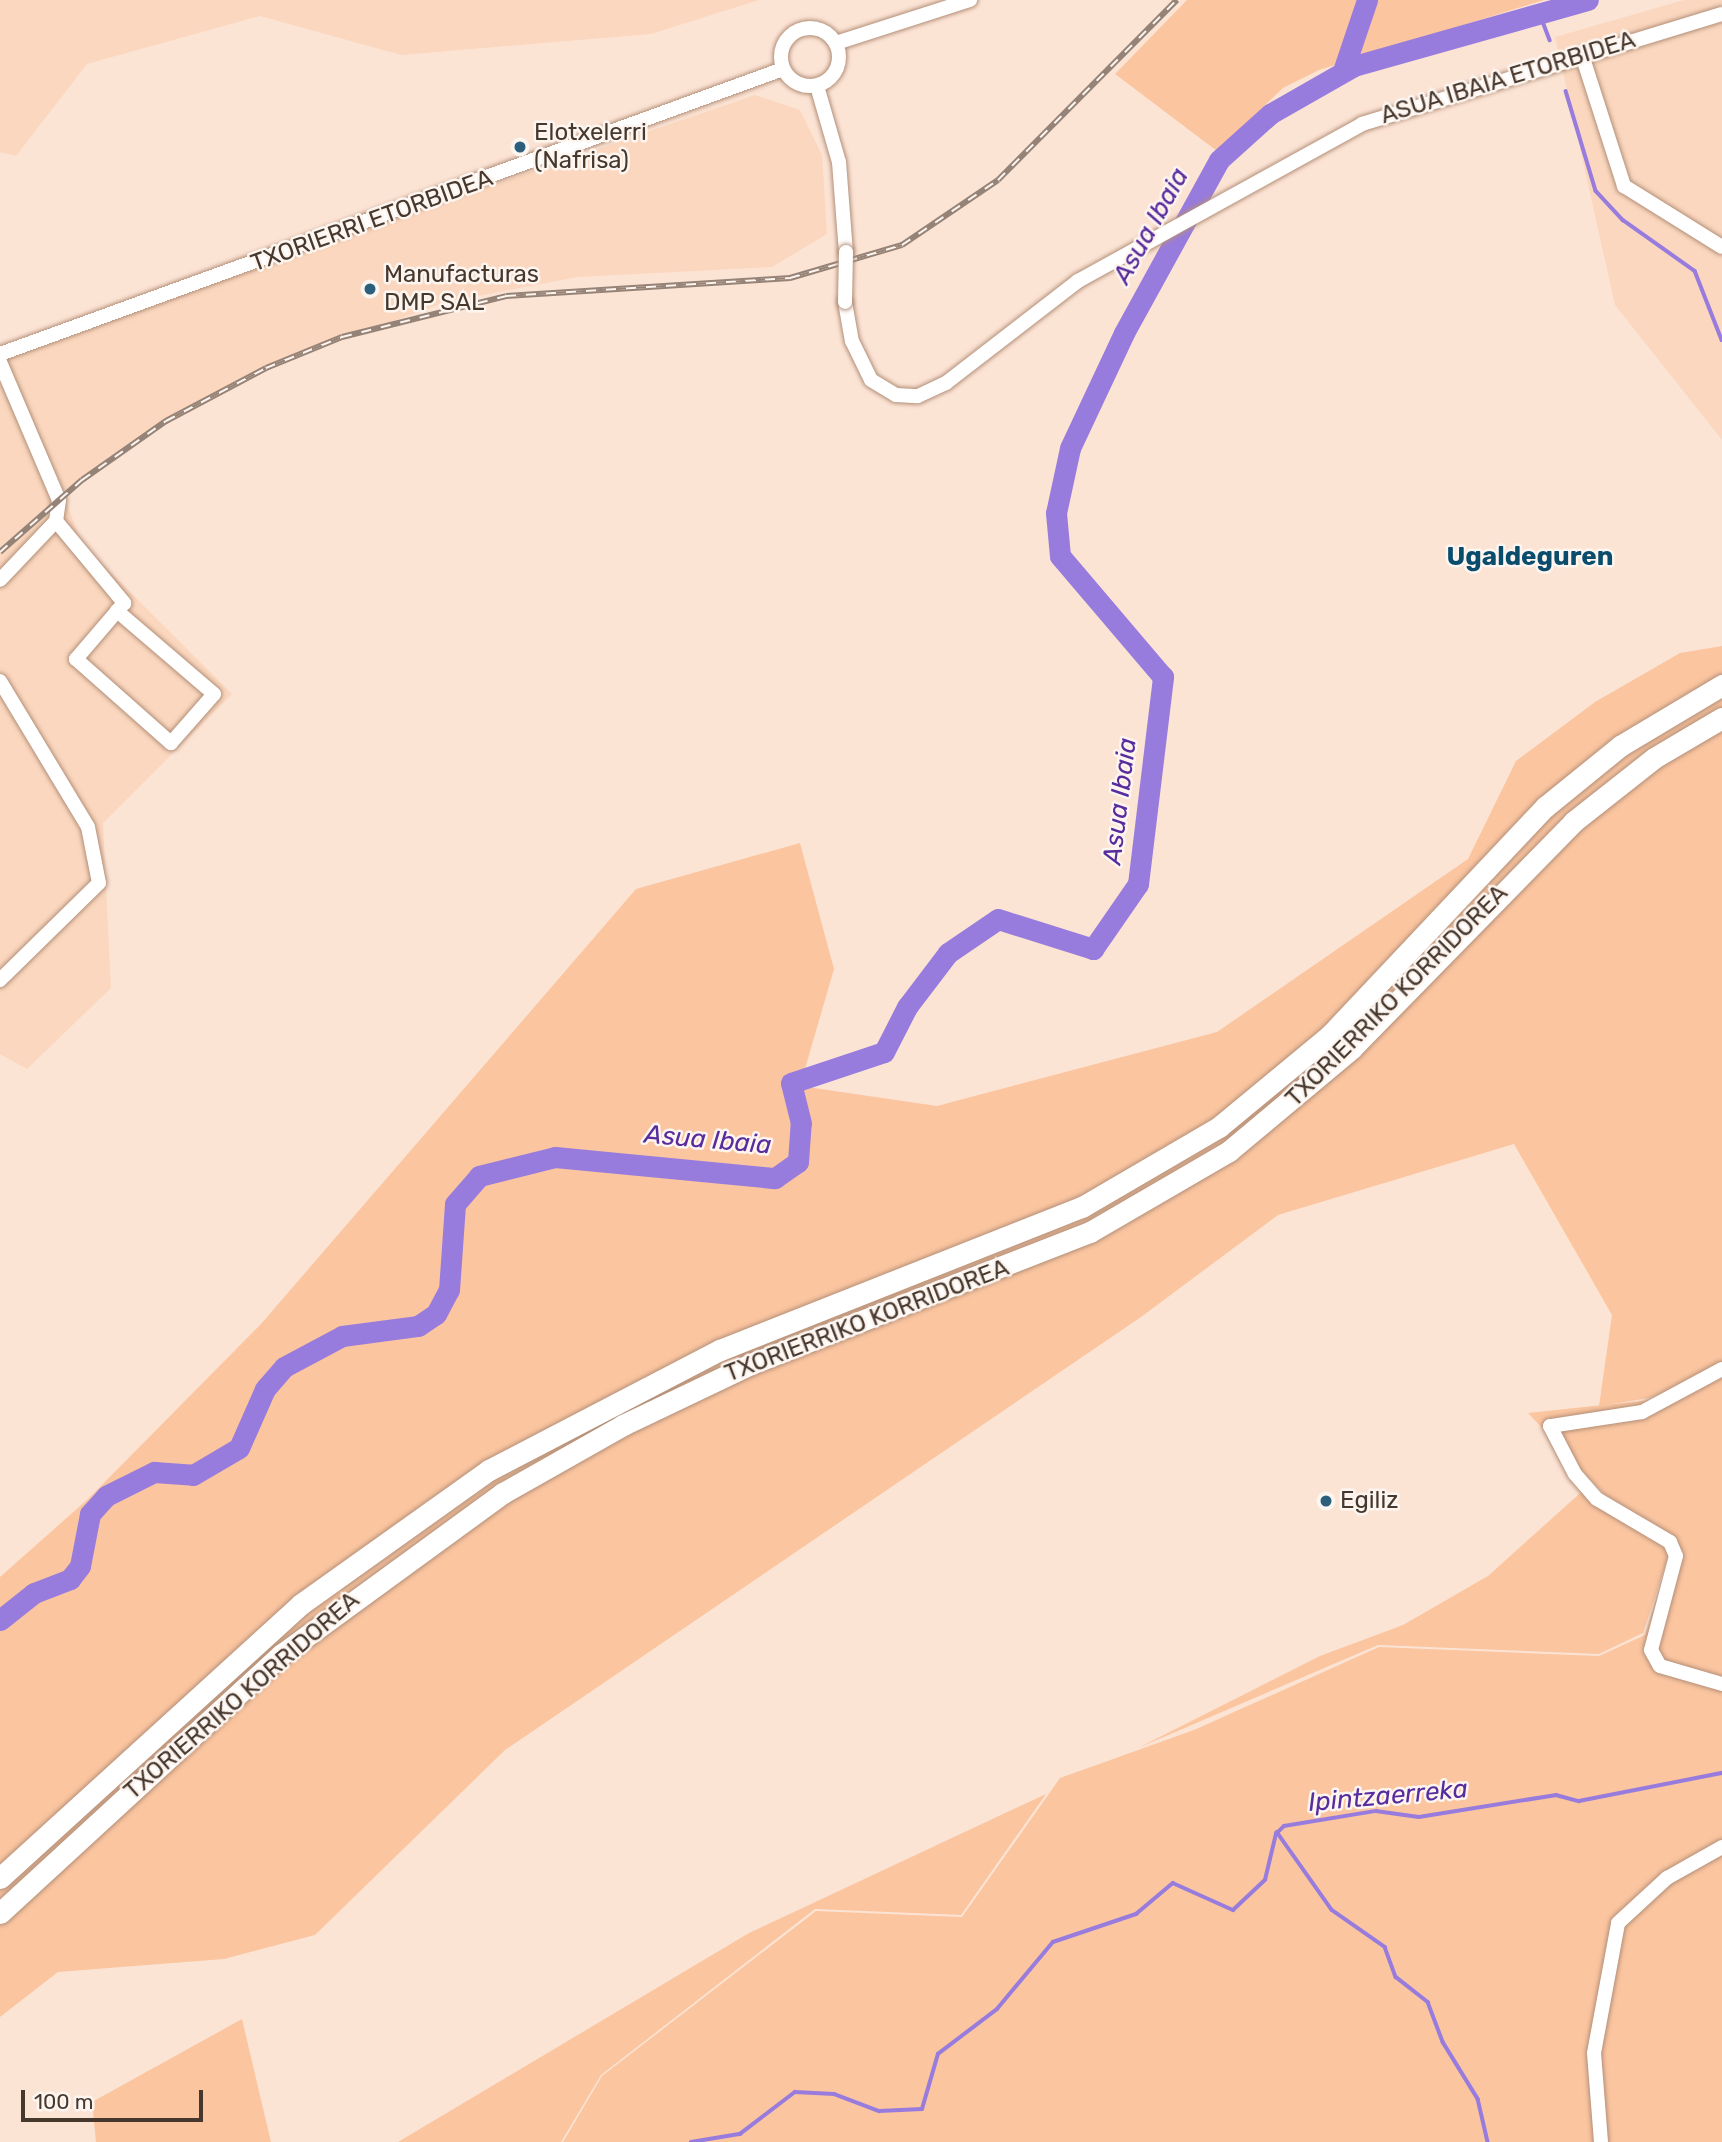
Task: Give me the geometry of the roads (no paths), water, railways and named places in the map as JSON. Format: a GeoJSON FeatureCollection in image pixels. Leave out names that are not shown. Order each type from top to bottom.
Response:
{"type":"FeatureCollection","features":[{"type":"Feature","properties":{"kind":"highway","name":"TXORIERRIKO KORRIDOREA"},"geometry":{"type":"LineString","coordinates":[[0,1878],[301,1604],[489,1470],[720,1350],[1082,1207],[1219,1127],[1329,1036],[1545,807],[1620,746],[1722,685]]}},
{"type":"Feature","properties":{"kind":"highway","name":"TXORIERRIKO KORRIDOREA"},"geometry":{"type":"LineString","coordinates":[[0,1913],[290,1648],[503,1493],[623,1425],[751,1364],[1090,1232],[1229,1151],[1352,1048],[1573,822],[1654,758],[1722,718]]}},
{"type":"Feature","properties":{"kind":"street"},"geometry":{"type":"LineString","coordinates":[[836,43],[970,0]]}},
{"type":"Feature","properties":{"kind":"street","name":"ASUA IBAIA ETORBIDEA"},"geometry":{"type":"LineString","coordinates":[[817,86],[839,162],[846,252],[845,302],[852,341],[871,380],[896,395],[918,396],[946,383],[1041,305],[1115,259],[1309,153],[1393,111],[1722,14]]}},
{"type":"Feature","properties":{"kind":"street"},"geometry":{"type":"LineString","coordinates":[[801,29],[821,30],[836,43],[837,69],[817,86],[793,82],[783,69],[786,40],[801,29]]}},
{"type":"Feature","properties":{"kind":"street"},"geometry":{"type":"LineString","coordinates":[[1582,55],[1624,186],[1722,247]]}},
{"type":"Feature","properties":{"kind":"street","name":"TXORIERRI ETORBIDEA"},"geometry":{"type":"LineString","coordinates":[[0,354],[783,69]]}},
{"type":"Feature","properties":{"kind":"street"},"geometry":{"type":"LineString","coordinates":[[0,362],[59,500],[56,521],[0,580]]}},
{"type":"Feature","properties":{"kind":"street"},"geometry":{"type":"LineString","coordinates":[[56,521],[124,603],[117,611],[76,659],[171,743],[214,694],[117,611]]}},
{"type":"Feature","properties":{"kind":"street"},"geometry":{"type":"LineString","coordinates":[[0,681],[88,827],[99,874],[96,888],[0,980]]}},
{"type":"Feature","properties":{"kind":"street"},"geometry":{"type":"LineString","coordinates":[[1722,1369],[1642,1412],[1550,1426],[1575,1474],[1616,1515],[1654,1530],[1676,1556],[1651,1650],[1660,1666],[1722,1684]]}},
{"type":"Feature","properties":{"kind":"street"},"geometry":{"type":"LineString","coordinates":[[1601,2142],[1594,2053],[1618,1923],[1667,1878],[1722,1847]]}},
{"type":"Feature","properties":{"kind":"waterway"},"geometry":{"type":"LineString","coordinates":[[1343,71],[1367,0]]}},
{"type":"Feature","properties":{"kind":"waterway","name":"Asua Ibaia"},"geometry":{"type":"LineString","coordinates":[[0,1620],[34,1593],[70,1579],[80,1566],[90,1514],[106,1496],[154,1472],[193,1475],[239,1448],[265,1389],[284,1367],[342,1336],[418,1326],[436,1314],[449,1290],[455,1204],[479,1176],[555,1157],[775,1178],[798,1162],[801,1123],[791,1083],[884,1052],[907,1007],[948,953],[998,919],[1093,949],[1138,884],[1163,677],[1060,556],[1056,513],[1070,448],[1124,333],[1219,160],[1270,114],[1354,66],[1588,0]]}},
{"type":"Feature","properties":{"kind":"waterway"},"geometry":{"type":"LineString","coordinates":[[1540,14],[1550,40]]}},
{"type":"Feature","properties":{"kind":"waterway"},"geometry":{"type":"LineString","coordinates":[[1566,91],[1596,191],[1623,220],[1695,271],[1722,340]]}},
{"type":"Feature","properties":{"kind":"waterway","name":"Ipintzaerreka"},"geometry":{"type":"LineString","coordinates":[[691,2142],[740,2134],[795,2092],[834,2094],[879,2111],[922,2109],[938,2054],[997,2009],[1053,1942],[1136,1914],[1173,1883],[1233,1910],[1265,1880],[1276,1834],[1284,1826],[1376,1811],[1419,1817],[1556,1795],[1579,1801],[1722,1773]]}},
{"type":"Feature","properties":{"kind":"waterway"},"geometry":{"type":"LineString","coordinates":[[1277,1832],[1332,1910],[1385,1947],[1396,1977],[1428,2002],[1443,2042],[1478,2099],[1488,2142]]}},
{"type":"Feature","properties":{"kind":"railway"},"geometry":{"type":"LineString","coordinates":[[0,552],[82,480],[166,421],[266,368],[342,337],[506,296],[790,278],[902,245],[998,180],[1177,0]]}},
{"type":"Feature","properties":{"kind":"place","name":"Elotxelerri (Nafrisa)"},"geometry":{"type":"Point","coordinates":[520,147]}},
{"type":"Feature","properties":{"kind":"place","name":"Manufacturas DMP SAL"},"geometry":{"type":"Point","coordinates":[370,289]}},
{"type":"Feature","properties":{"kind":"place","name":"Egiliz"},"geometry":{"type":"Point","coordinates":[1326,1501]}},
{"type":"Feature","properties":{"kind":"district","name":"Ugaldeguren"},"geometry":{"type":"Point","coordinates":[1530,557]}}]}
